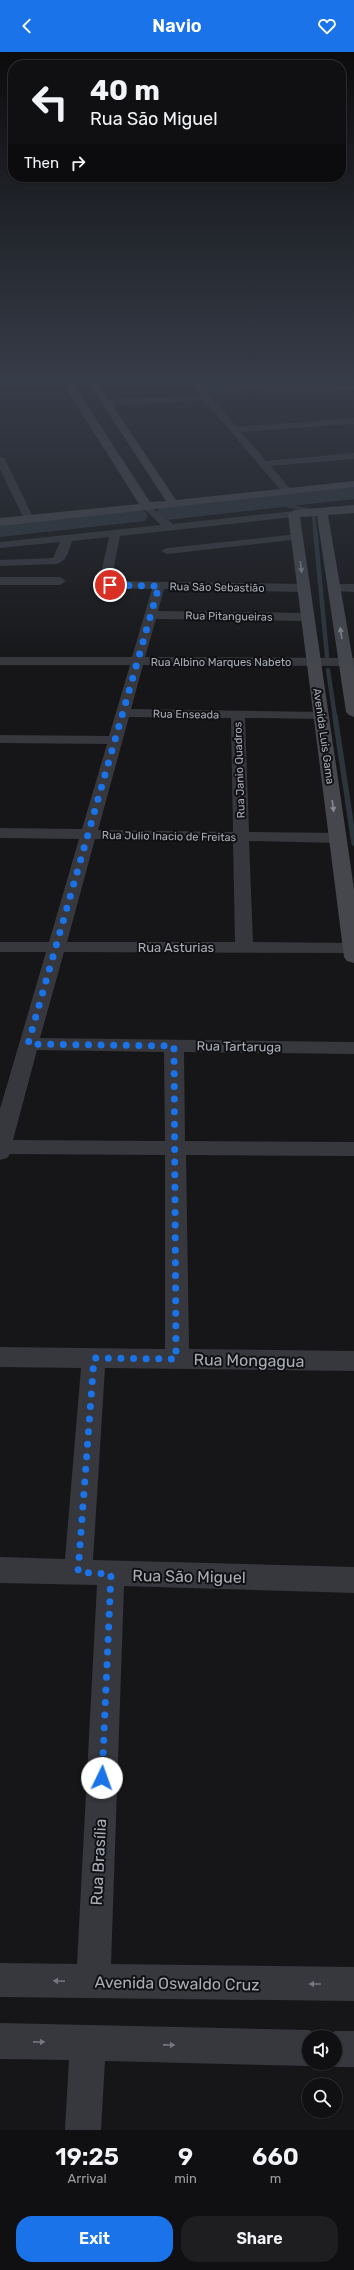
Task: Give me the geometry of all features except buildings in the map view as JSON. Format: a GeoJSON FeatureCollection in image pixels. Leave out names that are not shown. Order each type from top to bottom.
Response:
{"type":"FeatureCollection","features":[{"type":"Feature","properties":{"kind":"street"},"geometry":{"type":"LineString","coordinates":[[6,479],[28,519]]}},
{"type":"Feature","properties":{"kind":"street"},"geometry":{"type":"LineString","coordinates":[[130,479],[148,508],[167,524]]}},
{"type":"Feature","properties":{"kind":"street"},"geometry":{"type":"LineString","coordinates":[[157,479],[173,503]]}},
{"type":"Feature","properties":{"kind":"street"},"geometry":{"type":"LineString","coordinates":[[276,479],[287,491]]}},
{"type":"Feature","properties":{"kind":"street"},"geometry":{"type":"LineString","coordinates":[[0,522],[148,508],[173,503],[354,484]]}},
{"type":"Feature","properties":{"kind":"street"},"geometry":{"type":"LineString","coordinates":[[0,545],[114,533],[167,524],[354,509]]}},
{"type":"Feature","properties":{"kind":"street"},"geometry":{"type":"LineString","coordinates":[[322,512],[334,588],[350,662],[354,712]]}},
{"type":"Feature","properties":{"kind":"street","name":"Avenida Luis Gama"},"geometry":{"type":"LineString","coordinates":[[294,514],[353,953]]}},
{"type":"Feature","properties":{"kind":"street","name":"Rua São Sebastião"},"geometry":{"type":"LineString","coordinates":[[114,533],[105,582],[107,584],[304,588]]}},
{"type":"Feature","properties":{"kind":"street"},"geometry":{"type":"LineString","coordinates":[[167,551],[297,537]]}},
{"type":"Feature","properties":{"kind":"street"},"geometry":{"type":"LineString","coordinates":[[3,563],[56,560],[61,556],[67,538]]}},
{"type":"Feature","properties":{"kind":"street"},"geometry":{"type":"LineString","coordinates":[[12,543],[3,563],[0,582],[60,581]]}},
{"type":"Feature","properties":{"kind":"street"},"geometry":{"type":"LineString","coordinates":[[159,586],[28,1044],[8,1093],[1,1150],[175,1148],[354,1149]]}},
{"type":"Feature","properties":{"kind":"street"},"geometry":{"type":"LineString","coordinates":[[334,588],[354,588]]}},
{"type":"Feature","properties":{"kind":"street","name":"Rua Pitangueiras"},"geometry":{"type":"LineString","coordinates":[[150,615],[308,617]]}},
{"type":"Feature","properties":{"kind":"street","name":"Rua Albino Marques Nabeto"},"geometry":{"type":"LineString","coordinates":[[0,661],[350,662]]}},
{"type":"Feature","properties":{"kind":"street","name":"Rua Enseada"},"geometry":{"type":"LineString","coordinates":[[123,713],[321,715]]}},
{"type":"Feature","properties":{"kind":"street","name":"Rua Janio Quadros"},"geometry":{"type":"LineString","coordinates":[[238,714],[244,947]]}},
{"type":"Feature","properties":{"kind":"street"},"geometry":{"type":"LineString","coordinates":[[0,739],[115,740]]}},
{"type":"Feature","properties":{"kind":"street","name":"Rua Julio Inacio de Freitas"},"geometry":{"type":"LineString","coordinates":[[0,833],[338,838]]}},
{"type":"Feature","properties":{"kind":"street","name":"Rua Asturias"},"geometry":{"type":"LineString","coordinates":[[0,947],[244,947],[353,953]]}},
{"type":"Feature","properties":{"kind":"street","name":"Rua Tartaruga"},"geometry":{"type":"LineString","coordinates":[[28,1044],[354,1048]]}},
{"type":"Feature","properties":{"kind":"street"},"geometry":{"type":"LineString","coordinates":[[174,1046],[176,1359]]}},
{"type":"Feature","properties":{"kind":"street","name":"Rua Mongagua"},"geometry":{"type":"LineString","coordinates":[[0,1357],[354,1361]]}},
{"type":"Feature","properties":{"kind":"street"},"geometry":{"type":"LineString","coordinates":[[78,1572],[94,1358]]}},
{"type":"Feature","properties":{"kind":"street","name":"Rua São Miguel"},"geometry":{"type":"LineString","coordinates":[[0,1570],[354,1580]]}},
{"type":"Feature","properties":{"kind":"street","name":"Rua Brasília"},"geometry":{"type":"LineString","coordinates":[[93,1982],[111,1574]]}},
{"type":"Feature","properties":{"kind":"street","name":"Avenida Oswaldo Cruz"},"geometry":{"type":"LineString","coordinates":[[0,1980],[354,1984]]}},
{"type":"Feature","properties":{"kind":"street"},"geometry":{"type":"LineString","coordinates":[[0,2041],[302,2048]]}},
{"type":"Feature","properties":{"kind":"street"},"geometry":{"type":"LineString","coordinates":[[83,2130],[88,2043]]}},
{"type":"Feature","properties":{"kind":"street"},"geometry":{"type":"LineString","coordinates":[[342,2049],[354,2049]]}},
{"type":"Feature","properties":{"kind":"waterway"},"geometry":{"type":"LineString","coordinates":[[167,513],[354,492]]}},
{"type":"Feature","properties":{"kind":"waterway"},"geometry":{"type":"LineString","coordinates":[[266,501],[313,511],[315,530]]}},
{"type":"Feature","properties":{"kind":"waterway"},"geometry":{"type":"LineString","coordinates":[[0,530],[137,516]]}},
{"type":"Feature","properties":{"kind":"waterway"},"geometry":{"type":"LineString","coordinates":[[315,529],[327,656]]}},
{"type":"Feature","properties":{"kind":"waterway"},"geometry":{"type":"LineString","coordinates":[[328,670],[335,717]]}},
{"type":"Feature","properties":{"kind":"waterway"},"geometry":{"type":"LineString","coordinates":[[335,716],[354,843]]}},
{"type":"Feature","properties":{"kind":"route"},"geometry":{"type":"LineString","coordinates":[[102,1778],[111,1574],[78,1572],[94,1358],[176,1359],[174,1046],[28,1044],[159,586],[110,585]]}}]}
